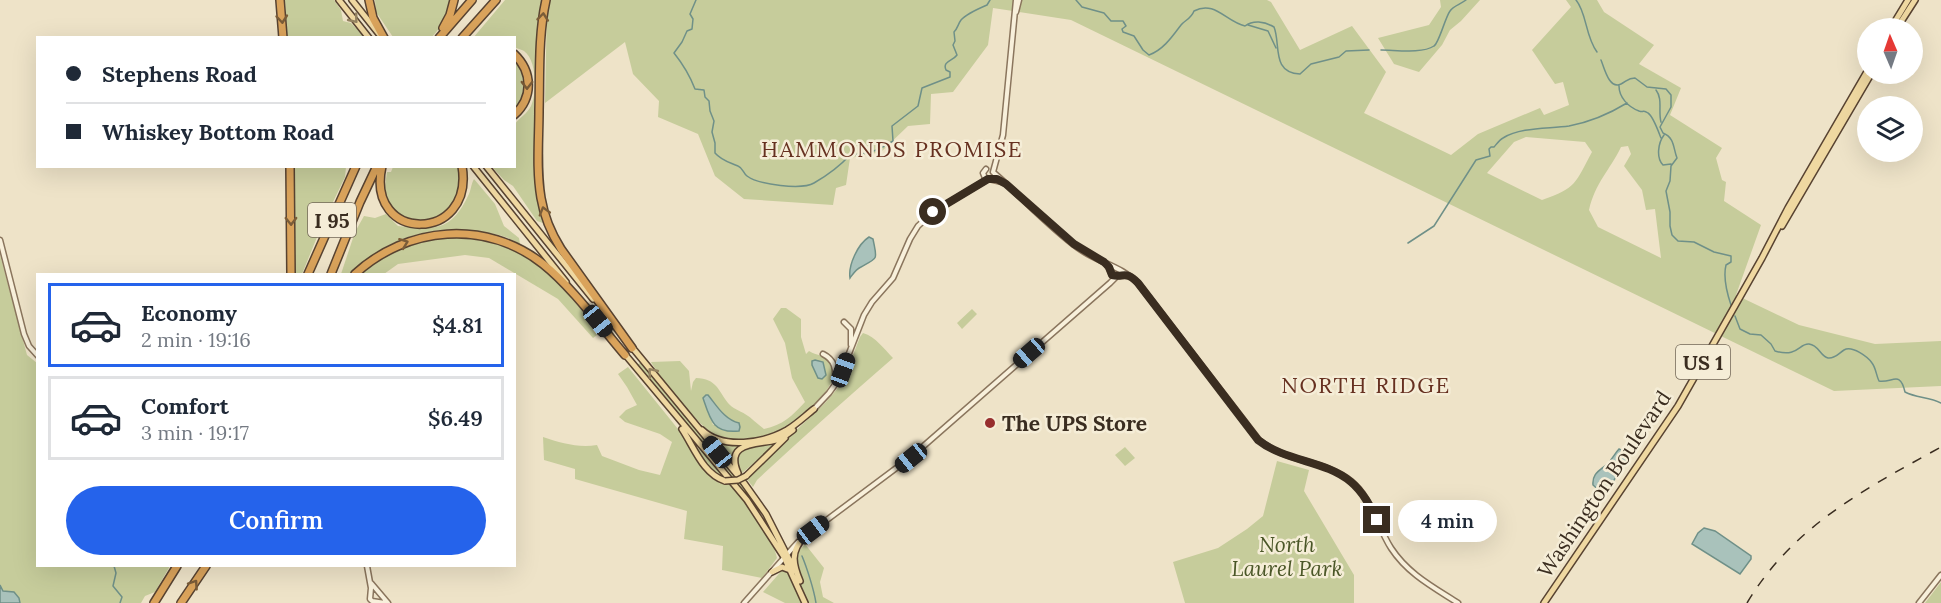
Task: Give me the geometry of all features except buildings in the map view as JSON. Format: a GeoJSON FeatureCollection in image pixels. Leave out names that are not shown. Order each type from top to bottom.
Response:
{"type":"FeatureCollection","features":[{"type":"Feature","properties":{"kind":"highway"},"geometry":{"type":"LineString","coordinates":[[280,0],[283,36]]}},
{"type":"Feature","properties":{"kind":"highway"},"geometry":{"type":"LineString","coordinates":[[369,0],[373,18],[382,36]]}},
{"type":"Feature","properties":{"kind":"highway"},"geometry":{"type":"LineString","coordinates":[[439,36],[450,15],[454,0]]}},
{"type":"Feature","properties":{"kind":"highway"},"geometry":{"type":"LineString","coordinates":[[440,36],[472,0]]}},
{"type":"Feature","properties":{"kind":"highway"},"geometry":{"type":"LineString","coordinates":[[464,36],[496,0]]}},
{"type":"Feature","properties":{"kind":"highway"},"geometry":{"type":"LineString","coordinates":[[546,0],[542,24],[539,141],[539,181],[543,208],[561,249],[632,348]]}},
{"type":"Feature","properties":{"kind":"highway"},"geometry":{"type":"LineString","coordinates":[[516,56],[523,64],[529,84],[524,103],[516,113]]}},
{"type":"Feature","properties":{"kind":"highway"},"geometry":{"type":"LineString","coordinates":[[290,168],[291,273]]}},
{"type":"Feature","properties":{"kind":"highway","name":"I 95"},"geometry":{"type":"LineString","coordinates":[[308,273],[355,168]]}},
{"type":"Feature","properties":{"kind":"highway","name":"I 95"},"geometry":{"type":"LineString","coordinates":[[331,273],[353,217],[376,168]]}},
{"type":"Feature","properties":{"kind":"highway"},"geometry":{"type":"LineString","coordinates":[[382,168],[381,188],[388,208],[402,221],[421,225],[435,223],[452,210],[461,191],[462,168]]}},
{"type":"Feature","properties":{"kind":"highway"},"geometry":{"type":"LineString","coordinates":[[356,273],[383,253],[416,238],[452,233],[492,238],[524,251],[544,265],[563,283],[626,355]]}},
{"type":"Feature","properties":{"kind":"highway"},"geometry":{"type":"LineString","coordinates":[[154,603],[176,567]]}},
{"type":"Feature","properties":{"kind":"highway"},"geometry":{"type":"LineString","coordinates":[[181,603],[205,567]]}},
{"type":"Feature","properties":{"kind":"main road"},"geometry":{"type":"LineString","coordinates":[[339,0],[367,36]]}},
{"type":"Feature","properties":{"kind":"main road"},"geometry":{"type":"LineString","coordinates":[[352,0],[381,36]]}},
{"type":"Feature","properties":{"kind":"main road"},"geometry":{"type":"LineString","coordinates":[[1897,18],[1908,0]]}},
{"type":"Feature","properties":{"kind":"main road"},"geometry":{"type":"LineString","coordinates":[[1903,18],[1915,0]]}},
{"type":"Feature","properties":{"kind":"main road","name":"Washington Boulevard"},"geometry":{"type":"LineString","coordinates":[[1544,603],[1678,406],[1860,84]]}},
{"type":"Feature","properties":{"kind":"main road","name":"Washington Boulevard"},"geometry":{"type":"LineString","coordinates":[[1762,258],[1865,84]]}},
{"type":"Feature","properties":{"kind":"main road"},"geometry":{"type":"LineString","coordinates":[[475,168],[664,403],[747,500],[785,555],[800,583]]}},
{"type":"Feature","properties":{"kind":"main road"},"geometry":{"type":"LineString","coordinates":[[488,168],[671,396],[745,479]]}},
{"type":"Feature","properties":{"kind":"main road"},"geometry":{"type":"LineString","coordinates":[[671,396],[706,434],[724,442],[744,442],[778,434],[793,426],[814,409]]}},
{"type":"Feature","properties":{"kind":"main road"},"geometry":{"type":"LineString","coordinates":[[664,403],[708,471],[725,481],[745,479],[814,409]]}},
{"type":"Feature","properties":{"kind":"main road"},"geometry":{"type":"LineString","coordinates":[[797,427],[780,439],[751,444],[739,450],[735,463],[782,542],[785,555],[806,603]]}},
{"type":"Feature","properties":{"kind":"main road"},"geometry":{"type":"LineString","coordinates":[[782,542],[789,545],[804,537]]}},
{"type":"Feature","properties":{"kind":"main road"},"geometry":{"type":"LineString","coordinates":[[804,537],[796,546],[794,554],[795,567],[806,603]]}},
{"type":"Feature","properties":{"kind":"main road"},"geometry":{"type":"LineString","coordinates":[[772,572],[782,567],[791,570]]}},
{"type":"Feature","properties":{"kind":"street"},"geometry":{"type":"LineString","coordinates":[[814,409],[835,386],[864,315],[893,278],[910,238],[918,226],[933,212],[966,194],[993,172],[1001,144],[1017,0]]}},
{"type":"Feature","properties":{"kind":"street"},"geometry":{"type":"LineString","coordinates":[[996,159],[983,173],[987,178],[1006,184]]}},
{"type":"Feature","properties":{"kind":"street"},"geometry":{"type":"LineString","coordinates":[[986,169],[989,168],[1074,244],[1117,267],[1132,278],[1258,440],[1274,450],[1339,474],[1352,482],[1368,502],[1389,543],[1403,564],[1422,580],[1458,603]]}},
{"type":"Feature","properties":{"kind":"street"},"geometry":{"type":"LineString","coordinates":[[0,240],[24,334],[29,346],[36,354]]}},
{"type":"Feature","properties":{"kind":"street"},"geometry":{"type":"LineString","coordinates":[[1104,262],[1113,276],[1124,274],[1132,278]]}},
{"type":"Feature","properties":{"kind":"street"},"geometry":{"type":"LineString","coordinates":[[1105,287],[1112,268],[1117,267]]}},
{"type":"Feature","properties":{"kind":"street"},"geometry":{"type":"LineString","coordinates":[[744,603],[785,555],[804,537],[911,458],[1105,287],[1117,275],[1117,267]]}},
{"type":"Feature","properties":{"kind":"street"},"geometry":{"type":"LineString","coordinates":[[844,322],[851,329],[850,350]]}},
{"type":"Feature","properties":{"kind":"street"},"geometry":{"type":"LineString","coordinates":[[823,354],[835,366],[835,386]]}},
{"type":"Feature","properties":{"kind":"street"},"geometry":{"type":"LineString","coordinates":[[367,567],[370,600],[386,603]]}},
{"type":"Feature","properties":{"kind":"street"},"geometry":{"type":"LineString","coordinates":[[1919,603],[1941,575]]}},
{"type":"Feature","properties":{"kind":"street"},"geometry":{"type":"LineString","coordinates":[[370,581],[386,603]]}},
{"type":"Feature","properties":{"kind":"street"},"geometry":{"type":"LineString","coordinates":[[369,593],[373,590],[379,593]]}},
{"type":"Feature","properties":{"kind":"street"},"geometry":{"type":"LineString","coordinates":[[376,602],[379,600],[379,593]]}},
{"type":"Feature","properties":{"kind":"green space"},"geometry":{"type":"Polygon","coordinates":[[[285,0],[334,0],[341,10],[343,21],[351,23],[364,36],[287,36],[285,0]]]}},
{"type":"Feature","properties":{"kind":"green space"},"geometry":{"type":"Polygon","coordinates":[[[375,0],[451,0],[444,20],[433,36],[392,36],[376,12],[375,0]]]}},
{"type":"Feature","properties":{"kind":"green space"},"geometry":{"type":"Polygon","coordinates":[[[505,0],[544,0],[537,36],[536,191],[543,223],[537,221],[513,186],[493,168],[516,168],[516,123],[529,109],[533,100],[534,69],[528,55],[516,47],[516,36],[475,36],[505,0]]]}},
{"type":"Feature","properties":{"kind":"green space"},"geometry":{"type":"Polygon","coordinates":[[[549,0],[1267,0],[1271,2],[1300,50],[1352,26],[1386,72],[1364,113],[1451,155],[1478,134],[1540,108],[1544,115],[1569,105],[1563,82],[1555,84],[1532,50],[1571,7],[1566,0],[1597,0],[1604,12],[1654,45],[1639,64],[1681,88],[1670,115],[1722,148],[1716,158],[1722,180],[1726,182],[1724,201],[1761,225],[1736,295],[1799,325],[1875,344],[1941,341],[1941,386],[1834,391],[1071,20],[993,8],[988,45],[953,92],[931,94],[930,124],[908,126],[881,152],[850,158],[846,185],[836,188],[833,205],[744,199],[715,176],[698,134],[658,117],[659,101],[633,74],[625,42],[545,103],[547,3],[549,0]],[[1526,137],[1514,142],[1487,173],[1542,200],[1569,188],[1582,171],[1592,152],[1585,142],[1526,137]],[[1628,146],[1621,147],[1599,184],[1589,210],[1598,227],[1661,258],[1655,209],[1646,210],[1642,190],[1624,166],[1631,154],[1628,146]]]}},
{"type":"Feature","properties":{"kind":"green space"},"geometry":{"type":"Polygon","coordinates":[[[1440,0],[1480,0],[1450,30],[1442,45],[1419,72],[1394,64],[1378,38],[1429,25],[1441,7],[1440,0]]]}},
{"type":"Feature","properties":{"kind":"green space"},"geometry":{"type":"Polygon","coordinates":[[[516,60],[524,74],[524,101],[516,107],[516,60]]]}},
{"type":"Feature","properties":{"kind":"green space"},"geometry":{"type":"Polygon","coordinates":[[[294,168],[346,168],[345,177],[302,273],[295,273],[294,168]]]}},
{"type":"Feature","properties":{"kind":"green space"},"geometry":{"type":"Polygon","coordinates":[[[393,168],[460,168],[459,190],[454,204],[438,218],[428,221],[408,219],[398,214],[385,193],[387,172],[391,172],[393,168]]]}},
{"type":"Feature","properties":{"kind":"green space"},"geometry":{"type":"Polygon","coordinates":[[[474,179],[495,204],[504,226],[519,238],[520,244],[492,233],[459,229],[442,230],[408,237],[377,252],[353,273],[341,273],[355,232],[364,216],[375,218],[386,214],[398,226],[431,228],[447,223],[455,217],[469,194],[474,179]]]}},
{"type":"Feature","properties":{"kind":"green space"},"geometry":{"type":"Polygon","coordinates":[[[461,236],[506,247],[524,255],[553,278],[566,292],[596,327],[593,330],[597,335],[593,338],[558,299],[489,258],[465,255],[398,264],[385,273],[363,273],[396,250],[432,239],[461,236]]]}},
{"type":"Feature","properties":{"kind":"green space"},"geometry":{"type":"Polygon","coordinates":[[[0,255],[27,355],[36,362],[36,567],[169,567],[155,592],[145,596],[141,603],[0,603],[0,255]]]}},
{"type":"Feature","properties":{"kind":"green space"},"geometry":{"type":"Polygon","coordinates":[[[781,308],[786,308],[801,319],[801,337],[806,354],[809,351],[831,361],[834,373],[831,383],[806,413],[778,431],[748,438],[719,437],[693,415],[651,362],[680,361],[689,371],[691,391],[696,378],[708,380],[716,386],[728,403],[764,429],[777,425],[796,412],[805,402],[792,378],[785,343],[773,319],[781,308]],[[708,395],[703,398],[713,425],[733,422],[708,395]]]}},
{"type":"Feature","properties":{"kind":"green space"},"geometry":{"type":"Polygon","coordinates":[[[972,309],[977,314],[962,329],[957,323],[972,309]]]}},
{"type":"Feature","properties":{"kind":"green space"},"geometry":{"type":"Polygon","coordinates":[[[863,333],[876,340],[893,358],[757,480],[753,487],[746,478],[837,389],[863,333]]]}},
{"type":"Feature","properties":{"kind":"green space"},"geometry":{"type":"Polygon","coordinates":[[[642,362],[748,491],[768,524],[751,498],[742,491],[636,365],[642,362]]]}},
{"type":"Feature","properties":{"kind":"green space"},"geometry":{"type":"Polygon","coordinates":[[[628,367],[686,439],[710,477],[718,482],[730,483],[764,529],[777,558],[762,578],[722,570],[723,546],[684,539],[687,511],[575,479],[575,469],[544,460],[543,437],[576,445],[597,445],[602,456],[660,475],[672,442],[660,434],[625,422],[619,417],[626,410],[637,405],[618,374],[628,367]]]}},
{"type":"Feature","properties":{"kind":"green space"},"geometry":{"type":"Polygon","coordinates":[[[711,438],[733,443],[771,438],[741,447],[734,466],[711,438]]]}},
{"type":"Feature","properties":{"kind":"green space"},"geometry":{"type":"Polygon","coordinates":[[[779,442],[742,473],[738,457],[742,452],[755,446],[779,442]]]}},
{"type":"Feature","properties":{"kind":"green space"},"geometry":{"type":"Polygon","coordinates":[[[697,447],[727,479],[717,475],[708,467],[697,447]]]}},
{"type":"Feature","properties":{"kind":"green space"},"geometry":{"type":"Polygon","coordinates":[[[1125,447],[1135,458],[1125,466],[1115,455],[1125,447]]]}},
{"type":"Feature","properties":{"kind":"green space","name":"North Laurel Park"},"geometry":{"type":"Polygon","coordinates":[[[1277,461],[1309,470],[1304,491],[1354,575],[1354,603],[1185,603],[1173,562],[1218,548],[1263,516],[1277,461]]]}},
{"type":"Feature","properties":{"kind":"green space"},"geometry":{"type":"Polygon","coordinates":[[[805,544],[824,568],[820,582],[823,597],[834,603],[785,603],[763,592],[805,544]]]}},
{"type":"Feature","properties":{"kind":"green space"},"geometry":{"type":"Polygon","coordinates":[[[1941,582],[1941,603],[1925,603],[1941,582]]]}},
{"type":"Feature","properties":{"kind":"water"},"geometry":{"type":"Polygon","coordinates":[[[869,237],[873,239],[875,257],[850,278],[855,255],[869,237]]]}},
{"type":"Feature","properties":{"kind":"water"},"geometry":{"type":"Polygon","coordinates":[[[812,361],[823,362],[826,375],[822,379],[818,378],[812,365],[812,361]]]}},
{"type":"Feature","properties":{"kind":"water"},"geometry":{"type":"Polygon","coordinates":[[[706,395],[725,416],[739,423],[739,431],[723,430],[714,424],[703,398],[706,395]]]}},
{"type":"Feature","properties":{"kind":"water"},"geometry":{"type":"Polygon","coordinates":[[[1619,449],[1627,453],[1626,459],[1609,489],[1603,494],[1593,485],[1594,478],[1619,449]]]}},
{"type":"Feature","properties":{"kind":"water"},"geometry":{"type":"Polygon","coordinates":[[[1704,528],[1715,531],[1751,556],[1740,574],[1692,544],[1704,528]]]}},
{"type":"Feature","properties":{"kind":"water"},"geometry":{"type":"Polygon","coordinates":[[[0,585],[3,591],[14,592],[20,603],[0,603],[0,585]]]}},
{"type":"Feature","properties":{"kind":"waterway"},"geometry":{"type":"LineString","coordinates":[[696,0],[690,14],[693,19],[692,29],[687,31],[674,53],[695,89],[704,90],[705,97],[709,101],[714,121],[712,132],[715,153],[723,160],[740,167],[746,175],[753,179],[770,184],[791,186],[814,183],[850,155],[873,151],[893,141],[892,126],[918,106],[922,88],[950,77],[950,72],[946,70],[945,65],[957,55],[953,45],[954,32],[961,20],[987,5],[990,0]]}},
{"type":"Feature","properties":{"kind":"waterway"},"geometry":{"type":"LineString","coordinates":[[1076,0],[1082,7],[1104,13],[1111,21],[1123,21],[1126,26],[1122,29],[1123,32],[1134,36],[1149,55],[1167,43],[1194,11],[1201,8],[1214,10],[1245,26],[1259,22],[1274,27],[1281,63],[1291,72],[1300,74],[1311,64],[1339,57],[1346,51],[1369,50]]}},
{"type":"Feature","properties":{"kind":"waterway"},"geometry":{"type":"LineString","coordinates":[[1381,50],[1416,51],[1434,46],[1450,11],[1466,0]]}},
{"type":"Feature","properties":{"kind":"waterway"},"geometry":{"type":"LineString","coordinates":[[1576,0],[1580,5],[1590,39],[1597,52]]}},
{"type":"Feature","properties":{"kind":"waterway"},"geometry":{"type":"LineString","coordinates":[[1248,25],[1268,31],[1276,48]]}},
{"type":"Feature","properties":{"kind":"waterway"},"geometry":{"type":"LineString","coordinates":[[1601,60],[1613,84],[1621,84],[1635,78],[1647,87],[1666,89],[1671,95],[1671,107],[1660,127],[1663,133],[1672,140],[1677,158],[1671,166],[1670,181],[1666,191],[1672,235],[1678,241],[1694,242],[1714,252],[1731,256],[1731,262],[1726,265],[1725,275],[1731,305]]}},
{"type":"Feature","properties":{"kind":"waterway"},"geometry":{"type":"LineString","coordinates":[[1619,86],[1622,98],[1628,104],[1650,115],[1661,138]]}},
{"type":"Feature","properties":{"kind":"waterway"},"geometry":{"type":"LineString","coordinates":[[1656,90],[1659,97],[1661,122]]}},
{"type":"Feature","properties":{"kind":"waterway"},"geometry":{"type":"LineString","coordinates":[[1408,243],[1434,226],[1476,160],[1490,156],[1489,149],[1502,139],[1510,134],[1526,130],[1569,126],[1584,122],[1627,103]]}},
{"type":"Feature","properties":{"kind":"waterway"},"geometry":{"type":"LineString","coordinates":[[1664,135],[1659,146],[1659,158],[1663,165],[1671,164]]}},
{"type":"Feature","properties":{"kind":"waterway"},"geometry":{"type":"LineString","coordinates":[[1735,316],[1740,329],[1750,334],[1761,335],[1775,351],[1789,353],[1809,344],[1815,346],[1825,357],[1830,358],[1847,349],[1855,350],[1872,363],[1879,381],[1898,379],[1905,392],[1941,403]]}},
{"type":"Feature","properties":{"kind":"waterway"},"geometry":{"type":"LineString","coordinates":[[802,556],[816,603]]}},
{"type":"Feature","properties":{"kind":"waterway"},"geometry":{"type":"LineString","coordinates":[[114,567],[116,573],[113,586],[122,597],[120,603]]}},
{"type":"Feature","properties":{"kind":"railway"},"geometry":{"type":"LineString","coordinates":[[1747,603],[1765,576],[1809,531],[1858,495],[1941,447]]}},
{"type":"Feature","properties":{"kind":"place","name":"The UPS Store"},"geometry":{"type":"Point","coordinates":[990,423]}},
{"type":"Feature","properties":{"kind":"district","name":"HAMMONDS PROMISE"},"geometry":{"type":"Point","coordinates":[892,149]}},
{"type":"Feature","properties":{"kind":"district","name":"NORTH RIDGE"},"geometry":{"type":"Point","coordinates":[1366,385]}},
{"type":"Feature","properties":{"kind":"route"},"geometry":{"type":"LineString","coordinates":[[933,212],[988,179],[997,179],[1006,184],[1074,244],[1104,262],[1112,275],[1124,274],[1138,283],[1258,440],[1274,450],[1345,477],[1364,495],[1377,520]]}}]}
